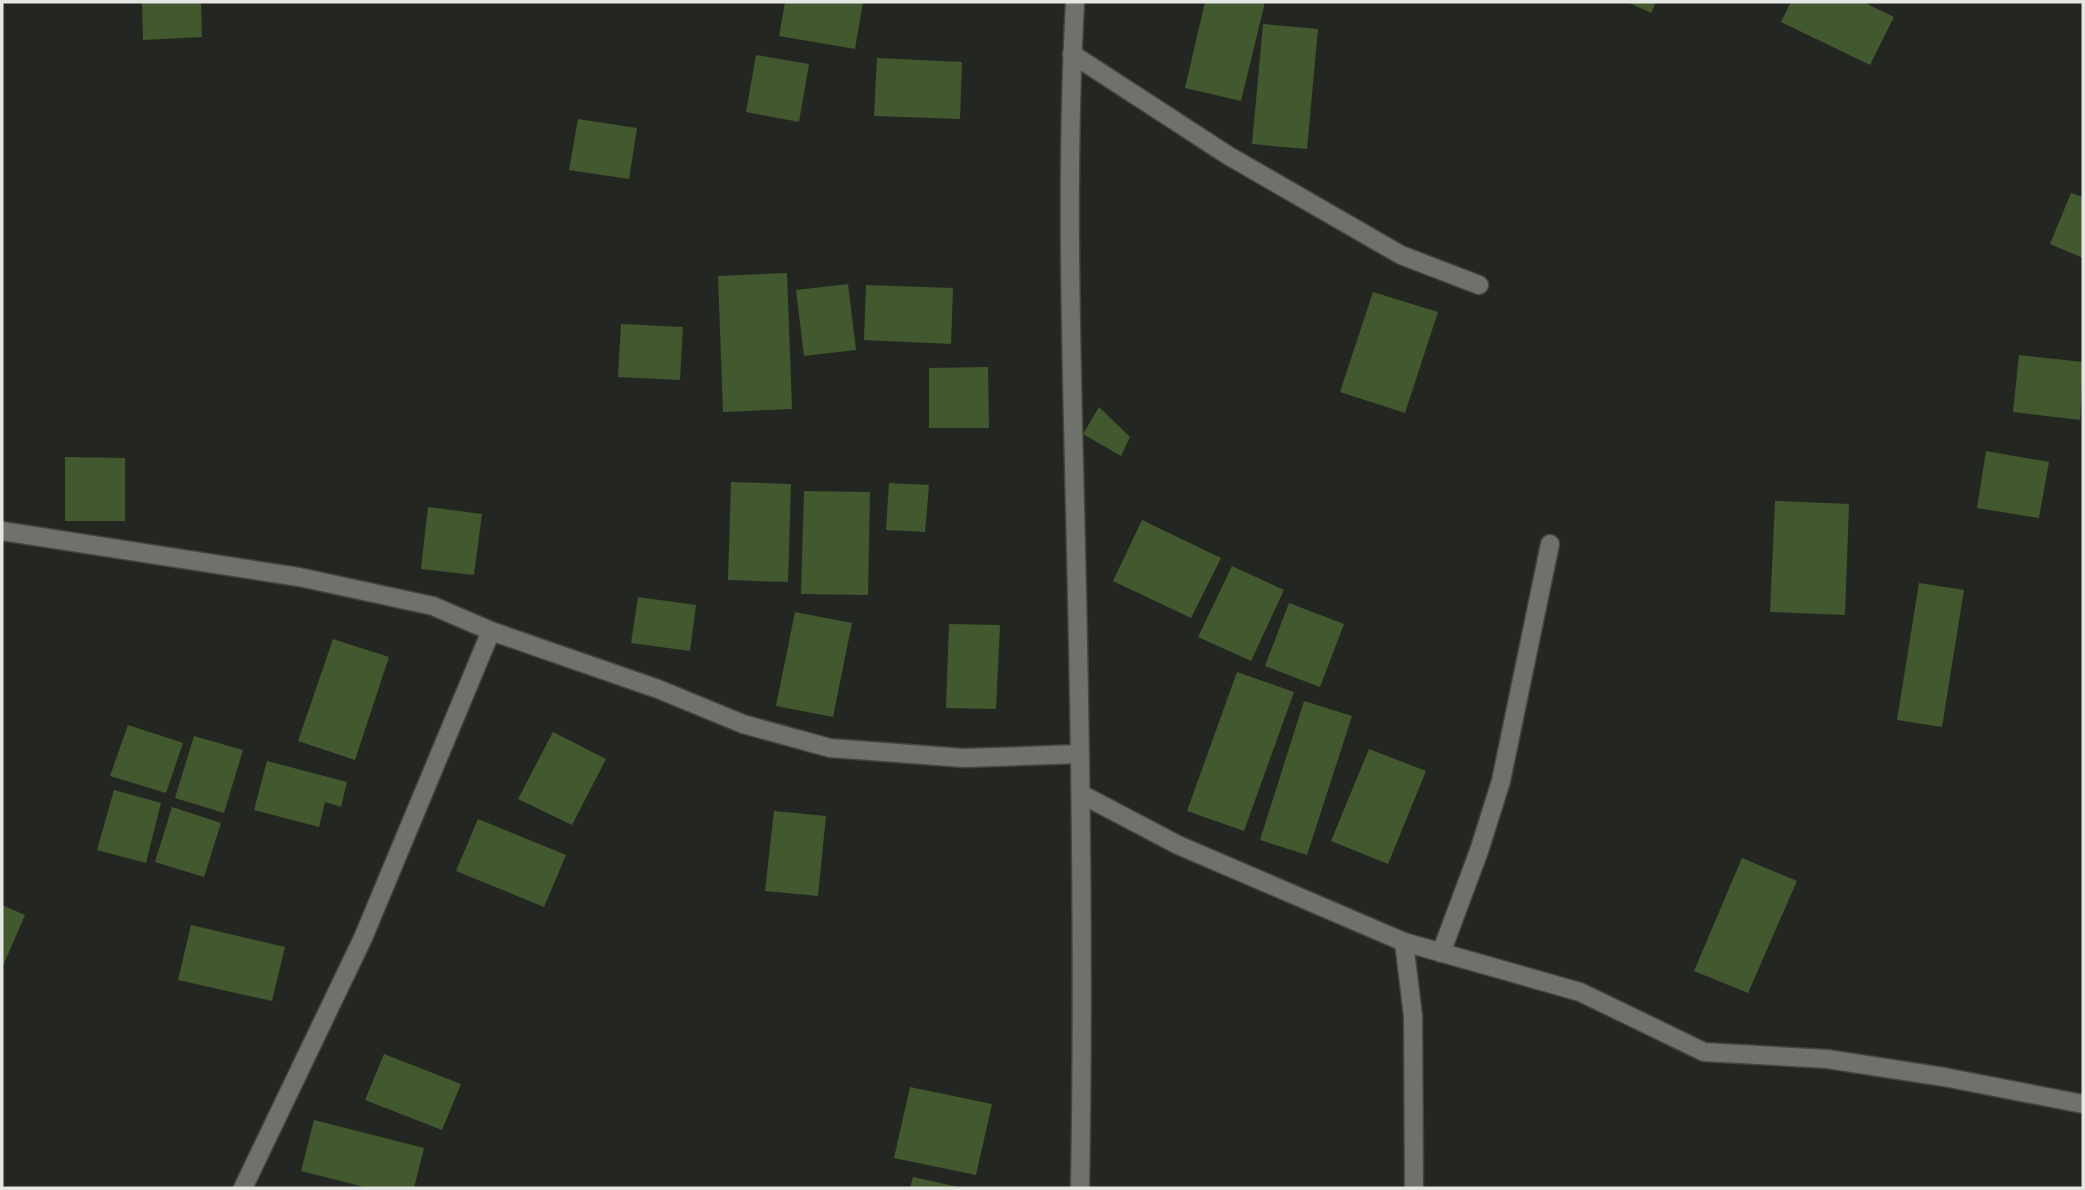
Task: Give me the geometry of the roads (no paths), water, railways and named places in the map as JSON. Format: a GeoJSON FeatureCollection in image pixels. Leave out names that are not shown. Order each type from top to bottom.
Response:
{"type":"FeatureCollection","features":[{"type":"Feature","properties":{"kind":"street"},"geometry":{"type":"LineString","coordinates":[[1074,2],[1068,221],[1084,1007],[1080,1188]]}},
{"type":"Feature","properties":{"kind":"street"},"geometry":{"type":"LineString","coordinates":[[1072,54],[1229,156],[1401,255],[1479,285]]}},
{"type":"Feature","properties":{"kind":"street"},"geometry":{"type":"LineString","coordinates":[[2,531],[299,577],[433,606],[491,631],[658,689],[743,723],[830,748],[964,758],[1080,754]]}},
{"type":"Feature","properties":{"kind":"street"},"geometry":{"type":"LineString","coordinates":[[1441,953],[1479,851],[1501,781],[1550,544]]}},
{"type":"Feature","properties":{"kind":"street"},"geometry":{"type":"LineString","coordinates":[[243,1188],[363,938],[491,631]]}},
{"type":"Feature","properties":{"kind":"street"},"geometry":{"type":"LineString","coordinates":[[1081,794],[1178,845],[1404,942],[1580,992],[1704,1052],[1827,1059],[2081,1099]]}},
{"type":"Feature","properties":{"kind":"street"},"geometry":{"type":"LineString","coordinates":[[1404,942],[1413,1016],[1414,1188]]}}]}
